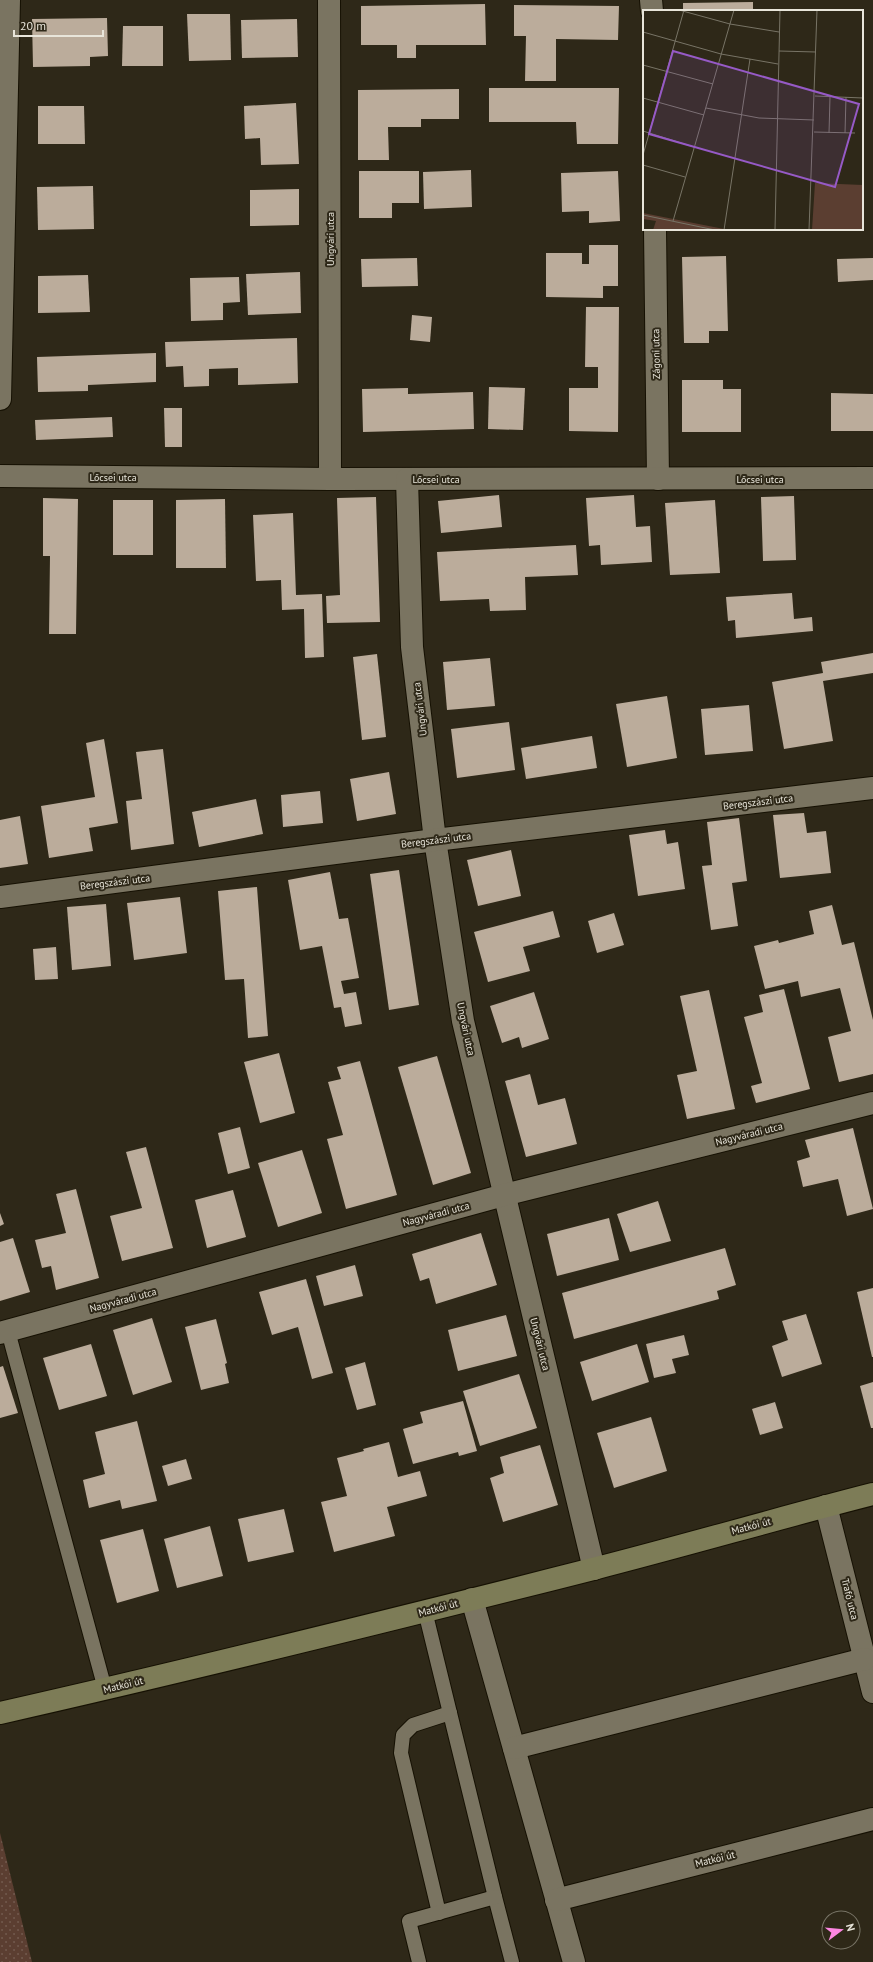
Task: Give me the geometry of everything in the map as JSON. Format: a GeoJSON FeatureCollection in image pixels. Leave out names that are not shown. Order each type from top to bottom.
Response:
{"type":"FeatureCollection","features":[{"type":"Feature","properties":{"kind":"street"},"geometry":{"type":"LineString","coordinates":[[0,399],[9,0]]}},
{"type":"Feature","properties":{"kind":"street","name":"Ungvári utca"},"geometry":{"type":"LineString","coordinates":[[330,0],[330,479]]}},
{"type":"Feature","properties":{"kind":"street"},"geometry":{"type":"LineString","coordinates":[[651,0],[652,10]]}},
{"type":"Feature","properties":{"kind":"street","name":"Zágoni utca"},"geometry":{"type":"LineString","coordinates":[[655,230],[658,479]]}},
{"type":"Feature","properties":{"kind":"street","name":"Lőcsei utca"},"geometry":{"type":"LineString","coordinates":[[0,476],[330,479],[873,478]]}},
{"type":"Feature","properties":{"kind":"street","name":"Ungvári utca"},"geometry":{"type":"LineString","coordinates":[[407,479],[412,647],[435,840],[463,1021],[594,1569]]}},
{"type":"Feature","properties":{"kind":"street","name":"Beregszászi utca"},"geometry":{"type":"LineString","coordinates":[[0,897],[435,840],[873,788]]}},
{"type":"Feature","properties":{"kind":"street","name":"Nagyváradi utca"},"geometry":{"type":"LineString","coordinates":[[4,1332],[504,1195],[873,1103]]}},
{"type":"Feature","properties":{"kind":"street","name":"Matkói út"},"geometry":{"type":"LineString","coordinates":[[0,1713],[105,1689],[594,1569],[873,1494]]}},
{"type":"Feature","properties":{"kind":"street","name":"Trafó utca"},"geometry":{"type":"LineString","coordinates":[[826,1506],[873,1692]]}},
{"type":"Feature","properties":{"kind":"street"},"geometry":{"type":"LineString","coordinates":[[472,1599],[574,1962]]}},
{"type":"Feature","properties":{"kind":"street"},"geometry":{"type":"LineString","coordinates":[[514,1748],[865,1659]]}},
{"type":"Feature","properties":{"kind":"street","name":"Matkói út"},"geometry":{"type":"LineString","coordinates":[[556,1900],[873,1819]]}},
{"type":"Feature","properties":{"kind":"lane"},"geometry":{"type":"LineString","coordinates":[[4,1332],[105,1689]]}},
{"type":"Feature","properties":{"kind":"lane"},"geometry":{"type":"LineString","coordinates":[[426,1611],[495,1898],[512,1962]]}},
{"type":"Feature","properties":{"kind":"lane"},"geometry":{"type":"LineString","coordinates":[[439,1912],[401,1753],[403,1736],[413,1725],[450,1713]]}},
{"type":"Feature","properties":{"kind":"lane"},"geometry":{"type":"LineString","coordinates":[[419,1962],[409,1921],[495,1898]]}},
{"type":"Feature","properties":{"kind":"shaded area"},"geometry":{"type":"Polygon","coordinates":[[[0,1833],[32,1962],[0,1962],[0,1833]]]}},
{"type":"Feature","properties":{"kind":"building"},"geometry":{"type":"Polygon","coordinates":[[[753,2],[753,10],[683,10],[683,3],[753,2]]]}},
{"type":"Feature","properties":{"kind":"building"},"geometry":{"type":"Polygon","coordinates":[[[485,4],[486,45],[416,45],[416,58],[397,58],[397,45],[361,45],[361,6],[485,4]]]}},
{"type":"Feature","properties":{"kind":"building"},"geometry":{"type":"Polygon","coordinates":[[[514,5],[619,6],[618,40],[556,39],[556,81],[525,81],[526,36],[514,36],[514,5]]]}},
{"type":"Feature","properties":{"kind":"building"},"geometry":{"type":"Polygon","coordinates":[[[187,14],[230,14],[231,60],[189,61],[187,14]]]}},
{"type":"Feature","properties":{"kind":"building"},"geometry":{"type":"Polygon","coordinates":[[[107,18],[108,56],[90,57],[90,66],[33,67],[32,19],[107,18]]]}},
{"type":"Feature","properties":{"kind":"building"},"geometry":{"type":"Polygon","coordinates":[[[297,19],[298,57],[242,58],[241,20],[297,19]]]}},
{"type":"Feature","properties":{"kind":"building"},"geometry":{"type":"Polygon","coordinates":[[[123,26],[163,26],[163,66],[122,66],[123,26]]]}},
{"type":"Feature","properties":{"kind":"building"},"geometry":{"type":"Polygon","coordinates":[[[489,88],[619,88],[618,144],[577,144],[576,122],[489,122],[489,88]]]}},
{"type":"Feature","properties":{"kind":"building"},"geometry":{"type":"Polygon","coordinates":[[[459,89],[459,119],[421,119],[421,127],[388,127],[389,160],[358,160],[358,90],[459,89]]]}},
{"type":"Feature","properties":{"kind":"building"},"geometry":{"type":"Polygon","coordinates":[[[296,103],[299,164],[261,165],[260,138],[245,139],[244,106],[296,103]]]}},
{"type":"Feature","properties":{"kind":"building"},"geometry":{"type":"Polygon","coordinates":[[[38,106],[84,106],[85,144],[38,144],[38,106]]]}},
{"type":"Feature","properties":{"kind":"building"},"geometry":{"type":"Polygon","coordinates":[[[471,170],[472,207],[424,209],[423,172],[471,170]]]}},
{"type":"Feature","properties":{"kind":"building"},"geometry":{"type":"Polygon","coordinates":[[[359,171],[419,171],[419,203],[392,203],[392,218],[359,218],[359,171]]]}},
{"type":"Feature","properties":{"kind":"building"},"geometry":{"type":"Polygon","coordinates":[[[618,171],[620,221],[589,223],[589,211],[562,212],[561,173],[618,171]]]}},
{"type":"Feature","properties":{"kind":"building"},"geometry":{"type":"Polygon","coordinates":[[[93,186],[94,229],[38,230],[37,187],[93,186]]]}},
{"type":"Feature","properties":{"kind":"building"},"geometry":{"type":"Polygon","coordinates":[[[299,189],[299,225],[250,226],[250,190],[299,189]]]}},
{"type":"Feature","properties":{"kind":"building"},"geometry":{"type":"Polygon","coordinates":[[[589,245],[618,245],[618,286],[603,286],[603,298],[546,297],[546,253],[582,253],[582,264],[589,264],[589,245]]]}},
{"type":"Feature","properties":{"kind":"building"},"geometry":{"type":"Polygon","coordinates":[[[726,256],[728,331],[709,331],[709,343],[684,343],[682,257],[726,256]]]}},
{"type":"Feature","properties":{"kind":"building"},"geometry":{"type":"Polygon","coordinates":[[[417,258],[418,286],[362,287],[361,259],[417,258]]]}},
{"type":"Feature","properties":{"kind":"building"},"geometry":{"type":"Polygon","coordinates":[[[873,258],[873,280],[838,282],[837,259],[873,258]]]}},
{"type":"Feature","properties":{"kind":"building"},"geometry":{"type":"Polygon","coordinates":[[[300,272],[301,313],[248,315],[246,274],[300,272]]]}},
{"type":"Feature","properties":{"kind":"building"},"geometry":{"type":"Polygon","coordinates":[[[88,275],[90,312],[38,313],[38,276],[88,275]]]}},
{"type":"Feature","properties":{"kind":"building"},"geometry":{"type":"Polygon","coordinates":[[[239,277],[240,302],[223,303],[223,320],[191,321],[190,278],[239,277]]]}},
{"type":"Feature","properties":{"kind":"building"},"geometry":{"type":"Polygon","coordinates":[[[586,307],[619,307],[618,432],[569,431],[569,388],[598,388],[598,367],[585,367],[586,307]]]}},
{"type":"Feature","properties":{"kind":"building"},"geometry":{"type":"Polygon","coordinates":[[[412,315],[432,317],[430,342],[410,340],[412,315]]]}},
{"type":"Feature","properties":{"kind":"building"},"geometry":{"type":"Polygon","coordinates":[[[297,338],[298,383],[238,385],[238,368],[209,369],[209,386],[184,387],[183,366],[166,367],[165,342],[297,338]]]}},
{"type":"Feature","properties":{"kind":"building"},"geometry":{"type":"Polygon","coordinates":[[[156,353],[156,382],[88,385],[88,391],[38,392],[37,357],[156,353]]]}},
{"type":"Feature","properties":{"kind":"building"},"geometry":{"type":"Polygon","coordinates":[[[682,380],[723,380],[723,389],[741,389],[741,432],[682,432],[682,380]]]}},
{"type":"Feature","properties":{"kind":"building"},"geometry":{"type":"Polygon","coordinates":[[[489,387],[525,388],[523,430],[488,429],[489,387]]]}},
{"type":"Feature","properties":{"kind":"building"},"geometry":{"type":"Polygon","coordinates":[[[408,388],[408,394],[473,392],[474,429],[363,432],[362,389],[408,388]]]}},
{"type":"Feature","properties":{"kind":"building"},"geometry":{"type":"Polygon","coordinates":[[[831,393],[873,394],[873,431],[831,431],[831,393]]]}},
{"type":"Feature","properties":{"kind":"building"},"geometry":{"type":"Polygon","coordinates":[[[164,408],[182,408],[182,447],[165,447],[164,408]]]}},
{"type":"Feature","properties":{"kind":"building"},"geometry":{"type":"Polygon","coordinates":[[[112,417],[113,437],[36,440],[35,420],[112,417]]]}},
{"type":"Feature","properties":{"kind":"building"},"geometry":{"type":"Polygon","coordinates":[[[499,495],[502,527],[441,533],[438,501],[499,495]]]}},
{"type":"Feature","properties":{"kind":"building"},"geometry":{"type":"Polygon","coordinates":[[[634,495],[636,527],[650,526],[652,562],[601,565],[600,545],[589,546],[586,498],[634,495]]]}},
{"type":"Feature","properties":{"kind":"building"},"geometry":{"type":"Polygon","coordinates":[[[794,496],[796,560],[763,561],[761,497],[794,496]]]}},
{"type":"Feature","properties":{"kind":"building"},"geometry":{"type":"Polygon","coordinates":[[[376,497],[380,622],[327,623],[326,596],[340,595],[337,498],[376,497]]]}},
{"type":"Feature","properties":{"kind":"building"},"geometry":{"type":"Polygon","coordinates":[[[43,498],[78,499],[76,634],[49,634],[50,556],[43,556],[43,498]]]}},
{"type":"Feature","properties":{"kind":"building"},"geometry":{"type":"Polygon","coordinates":[[[225,499],[226,568],[176,568],[176,500],[225,499]]]}},
{"type":"Feature","properties":{"kind":"building"},"geometry":{"type":"Polygon","coordinates":[[[113,500],[153,500],[153,555],[113,555],[113,500]]]}},
{"type":"Feature","properties":{"kind":"building"},"geometry":{"type":"Polygon","coordinates":[[[715,500],[720,573],[670,575],[665,503],[715,500]]]}},
{"type":"Feature","properties":{"kind":"building"},"geometry":{"type":"Polygon","coordinates":[[[293,513],[296,595],[322,594],[324,657],[305,658],[304,609],[282,610],[281,580],[256,581],[253,515],[293,513]]]}},
{"type":"Feature","properties":{"kind":"building"},"geometry":{"type":"Polygon","coordinates":[[[576,545],[578,575],[525,577],[526,610],[490,611],[489,599],[440,601],[437,552],[576,545]]]}},
{"type":"Feature","properties":{"kind":"building"},"geometry":{"type":"Polygon","coordinates":[[[792,593],[794,619],[812,617],[813,631],[736,638],[735,620],[728,621],[726,597],[792,593]]]}},
{"type":"Feature","properties":{"kind":"building"},"geometry":{"type":"Polygon","coordinates":[[[873,653],[873,673],[823,681],[833,741],[784,749],[772,682],[823,673],[821,662],[873,653]]]}},
{"type":"Feature","properties":{"kind":"building"},"geometry":{"type":"Polygon","coordinates":[[[377,654],[386,737],[362,740],[353,657],[377,654]]]}},
{"type":"Feature","properties":{"kind":"building"},"geometry":{"type":"Polygon","coordinates":[[[490,658],[495,706],[447,710],[443,662],[490,658]]]}},
{"type":"Feature","properties":{"kind":"building"},"geometry":{"type":"Polygon","coordinates":[[[667,696],[677,758],[627,767],[616,704],[667,696]]]}},
{"type":"Feature","properties":{"kind":"building"},"geometry":{"type":"Polygon","coordinates":[[[749,705],[753,751],[705,755],[701,709],[749,705]]]}},
{"type":"Feature","properties":{"kind":"building"},"geometry":{"type":"Polygon","coordinates":[[[509,722],[515,770],[457,778],[451,729],[509,722]]]}},
{"type":"Feature","properties":{"kind":"building"},"geometry":{"type":"Polygon","coordinates":[[[592,736],[597,768],[526,779],[521,748],[592,736]]]}},
{"type":"Feature","properties":{"kind":"building"},"geometry":{"type":"Polygon","coordinates":[[[104,739],[118,823],[89,828],[93,851],[49,858],[41,806],[95,797],[86,743],[104,739]]]}},
{"type":"Feature","properties":{"kind":"building"},"geometry":{"type":"Polygon","coordinates":[[[163,749],[174,844],[131,850],[126,801],[142,799],[136,752],[163,749]]]}},
{"type":"Feature","properties":{"kind":"building"},"geometry":{"type":"Polygon","coordinates":[[[389,772],[396,814],[357,821],[350,779],[389,772]]]}},
{"type":"Feature","properties":{"kind":"building"},"geometry":{"type":"Polygon","coordinates":[[[320,791],[323,823],[283,827],[281,795],[320,791]]]}},
{"type":"Feature","properties":{"kind":"building"},"geometry":{"type":"Polygon","coordinates":[[[256,799],[263,834],[199,847],[192,812],[256,799]]]}},
{"type":"Feature","properties":{"kind":"building"},"geometry":{"type":"Polygon","coordinates":[[[804,813],[807,833],[826,831],[831,873],[780,878],[773,815],[804,813]]]}},
{"type":"Feature","properties":{"kind":"building"},"geometry":{"type":"Polygon","coordinates":[[[20,816],[28,864],[0,868],[0,820],[20,816]]]}},
{"type":"Feature","properties":{"kind":"building"},"geometry":{"type":"Polygon","coordinates":[[[739,818],[747,881],[732,883],[738,926],[711,930],[702,866],[712,865],[707,822],[739,818]]]}},
{"type":"Feature","properties":{"kind":"building"},"geometry":{"type":"Polygon","coordinates":[[[665,830],[667,844],[678,842],[685,889],[638,896],[629,835],[665,830]]]}},
{"type":"Feature","properties":{"kind":"building"},"geometry":{"type":"Polygon","coordinates":[[[511,850],[521,896],[478,906],[467,860],[511,850]]]}},
{"type":"Feature","properties":{"kind":"building"},"geometry":{"type":"Polygon","coordinates":[[[399,870],[419,1005],[389,1010],[370,874],[399,870]]]}},
{"type":"Feature","properties":{"kind":"building"},"geometry":{"type":"Polygon","coordinates":[[[330,872],[339,919],[348,918],[359,978],[341,981],[344,994],[356,992],[362,1024],[345,1027],[341,1007],[334,1008],[322,946],[300,950],[288,880],[330,872]]]}},
{"type":"Feature","properties":{"kind":"building"},"geometry":{"type":"Polygon","coordinates":[[[257,887],[268,1036],[248,1038],[244,979],[225,980],[218,891],[257,887]]]}},
{"type":"Feature","properties":{"kind":"building"},"geometry":{"type":"Polygon","coordinates":[[[180,897],[187,953],[134,960],[127,903],[180,897]]]}},
{"type":"Feature","properties":{"kind":"building"},"geometry":{"type":"Polygon","coordinates":[[[106,904],[111,966],[72,970],[67,907],[106,904]]]}},
{"type":"Feature","properties":{"kind":"building"},"geometry":{"type":"Polygon","coordinates":[[[832,905],[842,945],[854,942],[873,1020],[873,1074],[839,1082],[828,1037],[851,1031],[840,988],[801,997],[798,981],[765,989],[754,946],[778,940],[779,943],[814,934],[809,911],[832,905]]]}},
{"type":"Feature","properties":{"kind":"building"},"geometry":{"type":"Polygon","coordinates":[[[553,911],[560,937],[523,947],[530,971],[488,982],[474,932],[553,911]]]}},
{"type":"Feature","properties":{"kind":"building"},"geometry":{"type":"Polygon","coordinates":[[[614,913],[624,945],[597,953],[588,921],[614,913]]]}},
{"type":"Feature","properties":{"kind":"building"},"geometry":{"type":"Polygon","coordinates":[[[56,947],[58,979],[35,980],[33,949],[56,947]]]}},
{"type":"Feature","properties":{"kind":"building"},"geometry":{"type":"Polygon","coordinates":[[[784,989],[810,1089],[756,1103],[751,1086],[762,1083],[744,1017],[763,1012],[759,995],[784,989]]]}},
{"type":"Feature","properties":{"kind":"building"},"geometry":{"type":"Polygon","coordinates":[[[709,990],[735,1109],[687,1119],[677,1075],[697,1071],[680,996],[709,990]]]}},
{"type":"Feature","properties":{"kind":"building"},"geometry":{"type":"Polygon","coordinates":[[[534,992],[549,1039],[522,1048],[519,1037],[502,1043],[490,1006],[534,992]]]}},
{"type":"Feature","properties":{"kind":"building"},"geometry":{"type":"Polygon","coordinates":[[[279,1053],[295,1113],[260,1123],[244,1062],[279,1053]]]}},
{"type":"Feature","properties":{"kind":"building"},"geometry":{"type":"Polygon","coordinates":[[[437,1056],[471,1173],[433,1185],[398,1067],[437,1056]]]}},
{"type":"Feature","properties":{"kind":"building"},"geometry":{"type":"Polygon","coordinates":[[[360,1061],[397,1195],[346,1209],[327,1139],[343,1135],[328,1082],[341,1079],[337,1067],[360,1061]]]}},
{"type":"Feature","properties":{"kind":"building"},"geometry":{"type":"Polygon","coordinates":[[[530,1074],[538,1105],[565,1098],[577,1144],[526,1157],[505,1081],[530,1074]]]}},
{"type":"Feature","properties":{"kind":"building"},"geometry":{"type":"Polygon","coordinates":[[[240,1127],[250,1168],[228,1174],[218,1133],[240,1127]]]}},
{"type":"Feature","properties":{"kind":"building"},"geometry":{"type":"Polygon","coordinates":[[[853,1128],[873,1209],[847,1216],[838,1179],[803,1187],[797,1161],[810,1157],[805,1140],[853,1128]]]}},
{"type":"Feature","properties":{"kind":"building"},"geometry":{"type":"Polygon","coordinates":[[[146,1147],[173,1248],[122,1261],[110,1216],[142,1208],[126,1152],[146,1147]]]}},
{"type":"Feature","properties":{"kind":"building"},"geometry":{"type":"Polygon","coordinates":[[[302,1150],[322,1213],[278,1227],[258,1163],[302,1150]]]}},
{"type":"Feature","properties":{"kind":"building"},"geometry":{"type":"Polygon","coordinates":[[[76,1189],[99,1278],[56,1290],[51,1266],[42,1268],[35,1240],[66,1233],[56,1194],[76,1189]]]}},
{"type":"Feature","properties":{"kind":"building"},"geometry":{"type":"Polygon","coordinates":[[[233,1190],[246,1237],[207,1248],[195,1200],[233,1190]]]}},
{"type":"Feature","properties":{"kind":"building"},"geometry":{"type":"Polygon","coordinates":[[[658,1201],[671,1241],[630,1252],[617,1214],[658,1201]]]}},
{"type":"Feature","properties":{"kind":"building"},"geometry":{"type":"Polygon","coordinates":[[[0,1213],[4,1224],[0,1226],[0,1213]]]}},
{"type":"Feature","properties":{"kind":"building"},"geometry":{"type":"Polygon","coordinates":[[[609,1218],[619,1260],[557,1276],[547,1234],[609,1218]]]}},
{"type":"Feature","properties":{"kind":"building"},"geometry":{"type":"Polygon","coordinates":[[[481,1233],[497,1285],[436,1304],[429,1278],[420,1281],[412,1254],[481,1233]]]}},
{"type":"Feature","properties":{"kind":"building"},"geometry":{"type":"Polygon","coordinates":[[[13,1238],[30,1292],[0,1301],[0,1242],[13,1238]]]}},
{"type":"Feature","properties":{"kind":"building"},"geometry":{"type":"Polygon","coordinates":[[[725,1248],[736,1285],[717,1291],[719,1299],[574,1339],[562,1293],[725,1248]]]}},
{"type":"Feature","properties":{"kind":"building"},"geometry":{"type":"Polygon","coordinates":[[[355,1265],[363,1296],[324,1306],[316,1276],[355,1265]]]}},
{"type":"Feature","properties":{"kind":"building"},"geometry":{"type":"Polygon","coordinates":[[[306,1279],[333,1373],[312,1379],[298,1327],[272,1335],[259,1292],[306,1279]]]}},
{"type":"Feature","properties":{"kind":"building"},"geometry":{"type":"Polygon","coordinates":[[[873,1288],[873,1357],[872,1357],[857,1292],[873,1288]]]}},
{"type":"Feature","properties":{"kind":"building"},"geometry":{"type":"Polygon","coordinates":[[[806,1314],[822,1364],[782,1377],[772,1346],[788,1340],[782,1321],[806,1314]]]}},
{"type":"Feature","properties":{"kind":"building"},"geometry":{"type":"Polygon","coordinates":[[[506,1315],[517,1356],[458,1371],[448,1330],[506,1315]]]}},
{"type":"Feature","properties":{"kind":"building"},"geometry":{"type":"Polygon","coordinates":[[[152,1318],[172,1382],[133,1395],[113,1330],[152,1318]]]}},
{"type":"Feature","properties":{"kind":"building"},"geometry":{"type":"Polygon","coordinates":[[[216,1319],[227,1363],[225,1364],[229,1383],[201,1390],[185,1327],[216,1319]]]}},
{"type":"Feature","properties":{"kind":"building"},"geometry":{"type":"Polygon","coordinates":[[[684,1335],[689,1355],[672,1359],[676,1373],[654,1378],[646,1344],[684,1335]]]}},
{"type":"Feature","properties":{"kind":"building"},"geometry":{"type":"Polygon","coordinates":[[[91,1344],[107,1396],[59,1410],[43,1358],[91,1344]]]}},
{"type":"Feature","properties":{"kind":"building"},"geometry":{"type":"Polygon","coordinates":[[[637,1344],[649,1382],[592,1401],[580,1362],[637,1344]]]}},
{"type":"Feature","properties":{"kind":"building"},"geometry":{"type":"Polygon","coordinates":[[[365,1362],[376,1405],[357,1410],[345,1368],[365,1362]]]}},
{"type":"Feature","properties":{"kind":"building"},"geometry":{"type":"Polygon","coordinates":[[[3,1366],[18,1413],[0,1418],[0,1367],[3,1366]]]}},
{"type":"Feature","properties":{"kind":"building"},"geometry":{"type":"Polygon","coordinates":[[[519,1374],[537,1428],[480,1446],[463,1391],[519,1374]]]}},
{"type":"Feature","properties":{"kind":"building"},"geometry":{"type":"Polygon","coordinates":[[[873,1382],[873,1428],[871,1428],[860,1386],[873,1382]]]}},
{"type":"Feature","properties":{"kind":"building"},"geometry":{"type":"Polygon","coordinates":[[[463,1401],[477,1451],[459,1456],[458,1452],[413,1464],[403,1429],[423,1423],[420,1412],[463,1401]]]}},
{"type":"Feature","properties":{"kind":"building"},"geometry":{"type":"Polygon","coordinates":[[[775,1402],[783,1428],[760,1435],[752,1409],[775,1402]]]}},
{"type":"Feature","properties":{"kind":"building"},"geometry":{"type":"Polygon","coordinates":[[[651,1417],[667,1471],[614,1488],[597,1433],[651,1417]]]}},
{"type":"Feature","properties":{"kind":"building"},"geometry":{"type":"Polygon","coordinates":[[[137,1421],[157,1501],[122,1509],[120,1500],[89,1508],[83,1480],[105,1474],[95,1432],[137,1421]]]}},
{"type":"Feature","properties":{"kind":"building"},"geometry":{"type":"Polygon","coordinates":[[[389,1442],[398,1477],[420,1471],[427,1496],[387,1507],[395,1536],[334,1552],[321,1502],[347,1496],[337,1458],[364,1451],[363,1449],[389,1442]]]}},
{"type":"Feature","properties":{"kind":"building"},"geometry":{"type":"Polygon","coordinates":[[[540,1445],[558,1505],[503,1522],[490,1478],[504,1473],[500,1457],[540,1445]]]}},
{"type":"Feature","properties":{"kind":"building"},"geometry":{"type":"Polygon","coordinates":[[[186,1459],[192,1479],[168,1486],[162,1466],[186,1459]]]}},
{"type":"Feature","properties":{"kind":"building"},"geometry":{"type":"Polygon","coordinates":[[[284,1509],[294,1552],[248,1562],[238,1519],[284,1509]]]}},
{"type":"Feature","properties":{"kind":"building"},"geometry":{"type":"Polygon","coordinates":[[[210,1526],[223,1576],[177,1588],[164,1539],[210,1526]]]}},
{"type":"Feature","properties":{"kind":"building"},"geometry":{"type":"Polygon","coordinates":[[[143,1529],[159,1591],[117,1603],[100,1540],[143,1529]]]}}]}
